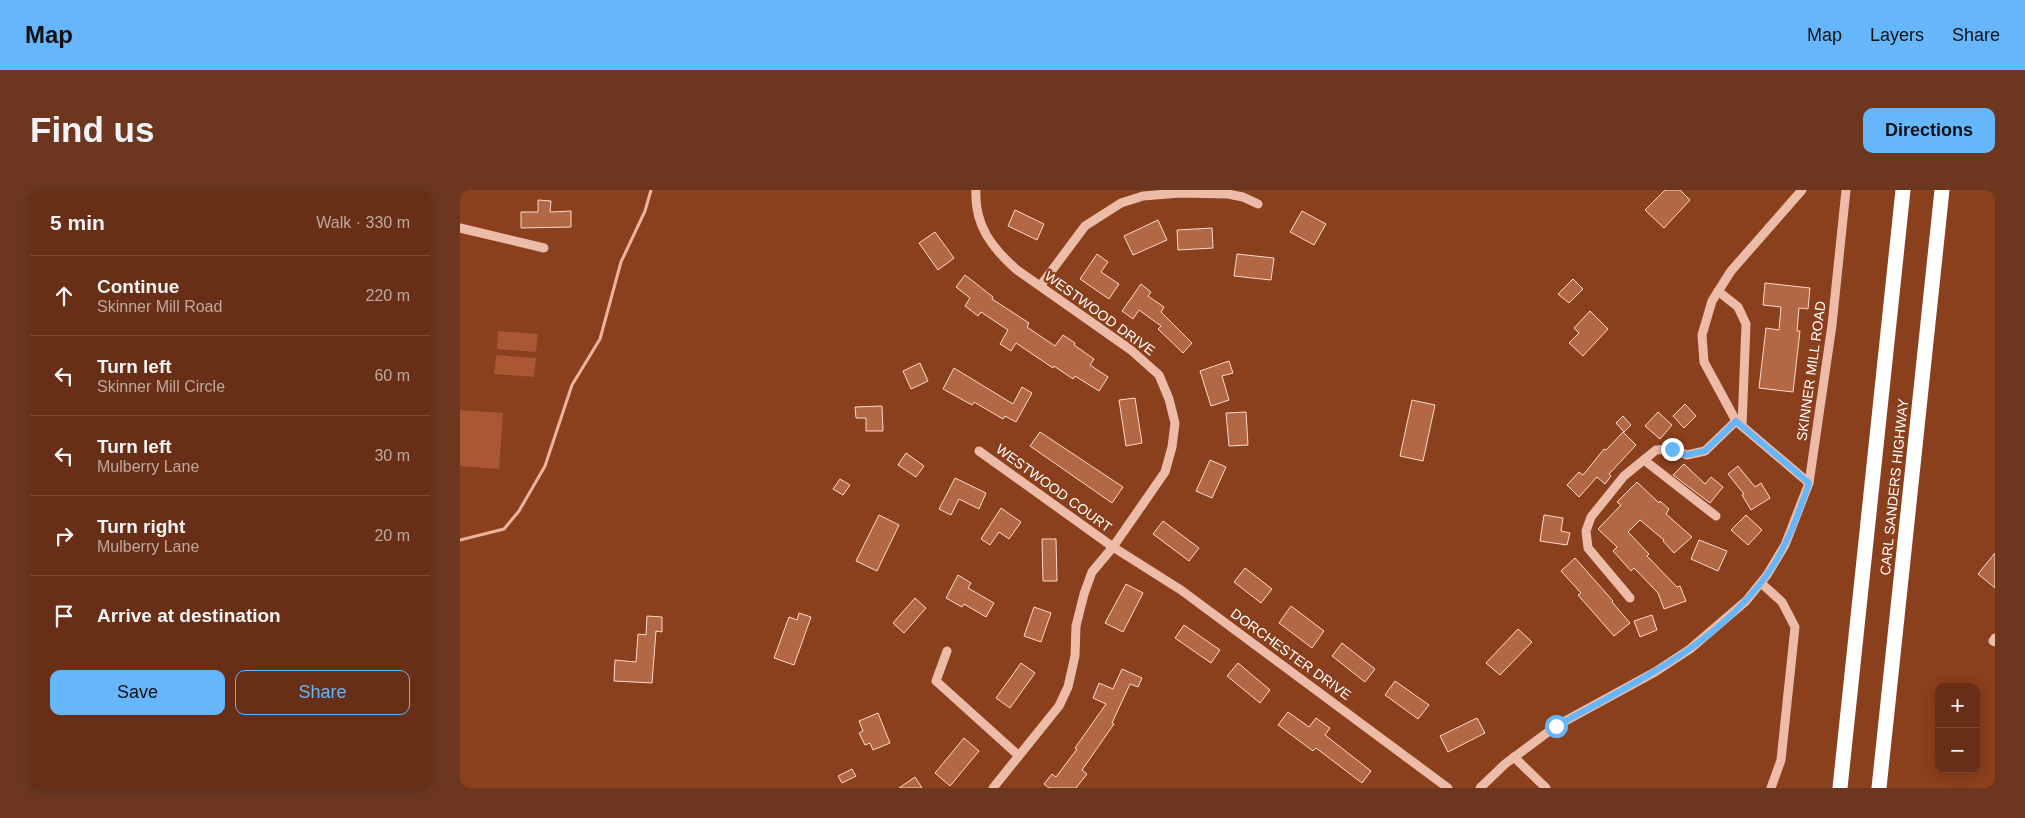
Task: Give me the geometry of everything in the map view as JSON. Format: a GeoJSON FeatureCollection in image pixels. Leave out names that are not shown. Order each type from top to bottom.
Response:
{"type":"FeatureCollection","features":[{"type":"Feature","properties":{"kind":"highway","name":"CARL SANDERS HIGHWAY"},"geometry":{"type":"LineString","coordinates":[[1840,788],[1903,190]]}},
{"type":"Feature","properties":{"kind":"highway","name":"CARL SANDERS HIGHWAY"},"geometry":{"type":"LineString","coordinates":[[1879,788],[1942,190]]}},
{"type":"Feature","properties":{"kind":"street","name":"WESTWOOD DRIVE"},"geometry":{"type":"LineString","coordinates":[[976,190],[979,220],[986,237],[1001,256],[1017,270],[1131,350],[1159,375],[1169,399],[1175,423],[1172,447],[1165,472],[1145,498],[1113,547],[1092,572],[1076,626],[1075,656],[1068,687],[1059,706],[992,788]]}},
{"type":"Feature","properties":{"kind":"street"},"geometry":{"type":"LineString","coordinates":[[1802,190],[1731,271],[1712,300],[1702,335],[1704,362],[1739,424],[1809,483]]}},
{"type":"Feature","properties":{"kind":"street","name":"SKINNER MILL ROAD"},"geometry":{"type":"LineString","coordinates":[[1480,788],[1514,757],[1556,726],[1654,672],[1690,649],[1746,601],[1761,582],[1784,545],[1809,483],[1832,325],[1846,190]]}},
{"type":"Feature","properties":{"kind":"street"},"geometry":{"type":"LineString","coordinates":[[1040,285],[1085,226],[1121,203],[1143,196],[1180,193],[1228,194],[1243,197],[1258,204]]}},
{"type":"Feature","properties":{"kind":"street"},"geometry":{"type":"LineString","coordinates":[[460,228],[544,248]]}},
{"type":"Feature","properties":{"kind":"street"},"geometry":{"type":"LineString","coordinates":[[1630,598],[1588,548],[1586,531],[1591,517],[1624,476],[1656,450],[1672,449],[1686,455],[1705,451],[1739,424],[1746,324],[1738,307],[1718,291]]}},
{"type":"Feature","properties":{"kind":"street","name":"WESTWOOD COURT"},"geometry":{"type":"LineString","coordinates":[[979,451],[1113,547]]}},
{"type":"Feature","properties":{"kind":"street"},"geometry":{"type":"LineString","coordinates":[[1644,460],[1716,516]]}},
{"type":"Feature","properties":{"kind":"street","name":"DORCHESTER DRIVE"},"geometry":{"type":"LineString","coordinates":[[1113,547],[1181,590],[1448,788]]}},
{"type":"Feature","properties":{"kind":"street"},"geometry":{"type":"LineString","coordinates":[[1761,582],[1782,602],[1795,627],[1781,760],[1771,788]]}},
{"type":"Feature","properties":{"kind":"street"},"geometry":{"type":"LineString","coordinates":[[947,651],[936,681],[1018,755]]}},
{"type":"Feature","properties":{"kind":"street"},"geometry":{"type":"LineString","coordinates":[[1514,757],[1546,788]]}},
{"type":"Feature","properties":{"kind":"shaded area"},"geometry":{"type":"Polygon","coordinates":[[[498,331],[538,334],[536,352],[497,349],[498,331]]]}},
{"type":"Feature","properties":{"kind":"shaded area"},"geometry":{"type":"Polygon","coordinates":[[[496,355],[536,358],[534,377],[494,374],[496,355]]]}},
{"type":"Feature","properties":{"kind":"shaded area"},"geometry":{"type":"Polygon","coordinates":[[[460,410],[503,413],[499,469],[460,466],[460,410]]]}},
{"type":"Feature","properties":{"kind":"building"},"geometry":{"type":"Polygon","coordinates":[[[1665,190],[1680,190],[1690,200],[1664,228],[1645,210],[1665,190]]]}},
{"type":"Feature","properties":{"kind":"building"},"geometry":{"type":"Polygon","coordinates":[[[538,200],[551,201],[550,212],[571,211],[571,227],[521,228],[521,212],[538,212],[538,200]]]}},
{"type":"Feature","properties":{"kind":"building"},"geometry":{"type":"Polygon","coordinates":[[[1015,210],[1044,224],[1037,240],[1008,226],[1015,210]]]}},
{"type":"Feature","properties":{"kind":"building"},"geometry":{"type":"Polygon","coordinates":[[[1302,211],[1326,224],[1314,245],[1290,232],[1302,211]]]}},
{"type":"Feature","properties":{"kind":"building"},"geometry":{"type":"Polygon","coordinates":[[[1158,220],[1167,240],[1133,255],[1124,236],[1158,220]]]}},
{"type":"Feature","properties":{"kind":"building"},"geometry":{"type":"Polygon","coordinates":[[[1212,228],[1213,248],[1178,250],[1177,230],[1212,228]]]}},
{"type":"Feature","properties":{"kind":"building"},"geometry":{"type":"Polygon","coordinates":[[[935,232],[954,258],[938,270],[919,243],[935,232]]]}},
{"type":"Feature","properties":{"kind":"building"},"geometry":{"type":"Polygon","coordinates":[[[1097,254],[1108,262],[1101,272],[1119,284],[1109,299],[1080,279],[1097,254]]]}},
{"type":"Feature","properties":{"kind":"building"},"geometry":{"type":"Polygon","coordinates":[[[1237,254],[1274,258],[1271,280],[1234,276],[1237,254]]]}},
{"type":"Feature","properties":{"kind":"building"},"geometry":{"type":"Polygon","coordinates":[[[965,275],[993,297],[992,299],[1029,323],[1027,327],[1055,346],[1063,335],[1094,359],[1090,365],[1108,377],[1099,391],[1075,376],[1073,379],[1054,366],[1053,368],[1016,343],[1011,351],[1000,344],[1008,330],[981,312],[978,316],[965,306],[970,298],[956,287],[965,275]]]}},
{"type":"Feature","properties":{"kind":"building"},"geometry":{"type":"Polygon","coordinates":[[[1573,279],[1583,289],[1569,303],[1558,294],[1573,279]]]}},
{"type":"Feature","properties":{"kind":"building"},"geometry":{"type":"Polygon","coordinates":[[[1765,283],[1810,288],[1808,309],[1799,308],[1797,331],[1800,331],[1793,392],[1759,388],[1766,328],[1779,330],[1781,307],[1763,305],[1765,283]]]}},
{"type":"Feature","properties":{"kind":"building"},"geometry":{"type":"Polygon","coordinates":[[[1141,284],[1151,292],[1148,296],[1164,307],[1161,312],[1192,343],[1183,353],[1158,329],[1161,326],[1139,310],[1133,319],[1122,311],[1141,284]]]}},
{"type":"Feature","properties":{"kind":"building"},"geometry":{"type":"Polygon","coordinates":[[[1590,311],[1608,329],[1583,356],[1569,343],[1579,333],[1574,328],[1590,311]]]}},
{"type":"Feature","properties":{"kind":"building"},"geometry":{"type":"Polygon","coordinates":[[[1229,361],[1233,373],[1222,376],[1229,400],[1211,406],[1200,371],[1229,361]]]}},
{"type":"Feature","properties":{"kind":"building"},"geometry":{"type":"Polygon","coordinates":[[[920,363],[928,381],[911,389],[903,371],[920,363]]]}},
{"type":"Feature","properties":{"kind":"building"},"geometry":{"type":"Polygon","coordinates":[[[954,368],[1013,404],[1022,387],[1032,393],[1016,422],[1005,416],[1003,419],[974,402],[972,405],[943,389],[954,368]]]}},
{"type":"Feature","properties":{"kind":"building"},"geometry":{"type":"Polygon","coordinates":[[[1135,398],[1142,443],[1126,446],[1119,400],[1135,398]]]}},
{"type":"Feature","properties":{"kind":"building"},"geometry":{"type":"Polygon","coordinates":[[[1412,400],[1435,405],[1423,461],[1400,456],[1412,400]]]}},
{"type":"Feature","properties":{"kind":"building"},"geometry":{"type":"Polygon","coordinates":[[[1685,404],[1696,416],[1684,428],[1673,416],[1685,404]]]}},
{"type":"Feature","properties":{"kind":"building"},"geometry":{"type":"Polygon","coordinates":[[[882,406],[883,431],[866,431],[866,418],[856,418],[855,407],[882,406]]]}},
{"type":"Feature","properties":{"kind":"building"},"geometry":{"type":"Polygon","coordinates":[[[1246,412],[1248,445],[1229,446],[1226,413],[1246,412]]]}},
{"type":"Feature","properties":{"kind":"building"},"geometry":{"type":"Polygon","coordinates":[[[1658,412],[1672,425],[1660,439],[1645,426],[1658,412]]]}},
{"type":"Feature","properties":{"kind":"building"},"geometry":{"type":"Polygon","coordinates":[[[1623,416],[1631,425],[1624,432],[1616,423],[1623,416]]]}},
{"type":"Feature","properties":{"kind":"building"},"geometry":{"type":"Polygon","coordinates":[[[1040,432],[1123,487],[1112,503],[1030,446],[1040,432]]]}},
{"type":"Feature","properties":{"kind":"building"},"geometry":{"type":"Polygon","coordinates":[[[1623,432],[1636,445],[1609,474],[1611,476],[1605,484],[1597,477],[1579,497],[1567,485],[1579,472],[1583,475],[1604,449],[1606,450],[1623,432]]]}},
{"type":"Feature","properties":{"kind":"building"},"geometry":{"type":"Polygon","coordinates":[[[906,453],[924,466],[916,477],[898,465],[906,453]]]}},
{"type":"Feature","properties":{"kind":"building"},"geometry":{"type":"Polygon","coordinates":[[[1210,460],[1226,467],[1212,498],[1196,491],[1210,460]]]}},
{"type":"Feature","properties":{"kind":"building"},"geometry":{"type":"Polygon","coordinates":[[[1684,464],[1705,484],[1711,477],[1723,487],[1710,503],[1673,475],[1684,464]]]}},
{"type":"Feature","properties":{"kind":"building"},"geometry":{"type":"Polygon","coordinates":[[[1738,466],[1755,487],[1761,483],[1770,498],[1751,510],[1742,495],[1744,494],[1728,474],[1738,466]]]}},
{"type":"Feature","properties":{"kind":"building"},"geometry":{"type":"Polygon","coordinates":[[[955,478],[986,493],[979,509],[959,499],[951,515],[939,509],[955,478]]]}},
{"type":"Feature","properties":{"kind":"building"},"geometry":{"type":"Polygon","coordinates":[[[840,479],[850,485],[843,495],[833,489],[840,479]]]}},
{"type":"Feature","properties":{"kind":"building"},"geometry":{"type":"Polygon","coordinates":[[[1637,482],[1659,503],[1660,501],[1669,509],[1666,514],[1692,537],[1674,553],[1664,540],[1640,520],[1628,532],[1649,554],[1647,556],[1677,587],[1680,586],[1686,601],[1664,609],[1658,593],[1634,568],[1631,571],[1613,551],[1617,547],[1598,529],[1621,505],[1617,502],[1637,482]]]}},
{"type":"Feature","properties":{"kind":"building"},"geometry":{"type":"Polygon","coordinates":[[[1001,508],[1021,522],[1009,539],[999,532],[990,545],[981,539],[1001,508]]]}},
{"type":"Feature","properties":{"kind":"building"},"geometry":{"type":"Polygon","coordinates":[[[879,515],[899,525],[877,571],[856,561],[879,515]]]}},
{"type":"Feature","properties":{"kind":"building"},"geometry":{"type":"Polygon","coordinates":[[[1544,515],[1563,518],[1561,531],[1570,533],[1567,545],[1540,541],[1544,515]]]}},
{"type":"Feature","properties":{"kind":"building"},"geometry":{"type":"Polygon","coordinates":[[[1746,515],[1762,530],[1748,545],[1731,530],[1746,515]]]}},
{"type":"Feature","properties":{"kind":"building"},"geometry":{"type":"Polygon","coordinates":[[[1163,521],[1199,548],[1189,561],[1153,534],[1163,521]]]}},
{"type":"Feature","properties":{"kind":"building"},"geometry":{"type":"Polygon","coordinates":[[[1042,539],[1056,539],[1057,581],[1043,581],[1042,539]]]}},
{"type":"Feature","properties":{"kind":"building"},"geometry":{"type":"Polygon","coordinates":[[[1699,540],[1727,551],[1718,571],[1691,559],[1699,540]]]}},
{"type":"Feature","properties":{"kind":"building"},"geometry":{"type":"Polygon","coordinates":[[[1995,553],[1995,588],[1978,574],[1995,553]]]}},
{"type":"Feature","properties":{"kind":"building"},"geometry":{"type":"Polygon","coordinates":[[[1575,558],[1630,623],[1614,636],[1578,595],[1581,593],[1561,571],[1575,558]]]}},
{"type":"Feature","properties":{"kind":"building"},"geometry":{"type":"Polygon","coordinates":[[[1245,568],[1272,589],[1261,603],[1234,582],[1245,568]]]}},
{"type":"Feature","properties":{"kind":"building"},"geometry":{"type":"Polygon","coordinates":[[[958,575],[971,583],[968,588],[994,603],[986,617],[964,604],[962,607],[946,598],[958,575]]]}},
{"type":"Feature","properties":{"kind":"building"},"geometry":{"type":"Polygon","coordinates":[[[1126,584],[1143,593],[1123,632],[1105,623],[1126,584]]]}},
{"type":"Feature","properties":{"kind":"building"},"geometry":{"type":"Polygon","coordinates":[[[915,598],[926,608],[904,633],[893,623],[915,598]]]}},
{"type":"Feature","properties":{"kind":"building"},"geometry":{"type":"Polygon","coordinates":[[[1291,606],[1324,631],[1312,648],[1279,623],[1291,606]]]}},
{"type":"Feature","properties":{"kind":"building"},"geometry":{"type":"Polygon","coordinates":[[[1034,607],[1051,613],[1041,642],[1024,636],[1034,607]]]}},
{"type":"Feature","properties":{"kind":"building"},"geometry":{"type":"Polygon","coordinates":[[[799,613],[811,617],[794,665],[774,658],[789,617],[797,620],[799,613]]]}},
{"type":"Feature","properties":{"kind":"building"},"geometry":{"type":"Polygon","coordinates":[[[1652,615],[1657,630],[1640,637],[1634,621],[1652,615]]]}},
{"type":"Feature","properties":{"kind":"building"},"geometry":{"type":"Polygon","coordinates":[[[647,616],[662,617],[662,632],[656,631],[652,683],[614,681],[615,660],[636,662],[638,634],[646,635],[647,616]]]}},
{"type":"Feature","properties":{"kind":"building"},"geometry":{"type":"Polygon","coordinates":[[[1184,625],[1220,650],[1211,663],[1175,638],[1184,625]]]}},
{"type":"Feature","properties":{"kind":"building"},"geometry":{"type":"Polygon","coordinates":[[[1518,629],[1532,642],[1500,675],[1486,663],[1518,629]]]}},
{"type":"Feature","properties":{"kind":"building"},"geometry":{"type":"Polygon","coordinates":[[[1342,643],[1375,669],[1365,682],[1332,656],[1342,643]]]}},
{"type":"Feature","properties":{"kind":"building"},"geometry":{"type":"Polygon","coordinates":[[[1021,663],[1035,673],[1010,708],[996,698],[1021,663]]]}},
{"type":"Feature","properties":{"kind":"building"},"geometry":{"type":"Polygon","coordinates":[[[1238,663],[1270,690],[1260,703],[1227,676],[1238,663]]]}},
{"type":"Feature","properties":{"kind":"building"},"geometry":{"type":"Polygon","coordinates":[[[1122,669],[1142,678],[1138,687],[1130,684],[1112,723],[1114,724],[1082,770],[1087,774],[1076,788],[1049,788],[1044,784],[1052,774],[1056,777],[1077,749],[1075,748],[1106,704],[1093,698],[1099,683],[1113,689],[1122,669]]]}},
{"type":"Feature","properties":{"kind":"building"},"geometry":{"type":"Polygon","coordinates":[[[1395,681],[1429,705],[1418,719],[1385,695],[1395,681]]]}},
{"type":"Feature","properties":{"kind":"building"},"geometry":{"type":"Polygon","coordinates":[[[1288,712],[1309,727],[1316,718],[1330,728],[1325,735],[1371,771],[1362,783],[1316,748],[1313,751],[1278,725],[1288,712]]]}},
{"type":"Feature","properties":{"kind":"building"},"geometry":{"type":"Polygon","coordinates":[[[878,713],[890,743],[873,750],[870,743],[865,745],[859,733],[863,731],[859,721],[878,713]]]}},
{"type":"Feature","properties":{"kind":"building"},"geometry":{"type":"Polygon","coordinates":[[[1477,718],[1485,733],[1448,752],[1440,736],[1477,718]]]}},
{"type":"Feature","properties":{"kind":"building"},"geometry":{"type":"Polygon","coordinates":[[[964,738],[979,751],[950,786],[935,773],[964,738]]]}},
{"type":"Feature","properties":{"kind":"building"},"geometry":{"type":"Polygon","coordinates":[[[852,769],[856,776],[842,783],[838,776],[852,769]]]}},
{"type":"Feature","properties":{"kind":"building"},"geometry":{"type":"Polygon","coordinates":[[[915,777],[922,788],[899,788],[915,777]]]}},
{"type":"Feature","properties":{"kind":"waterway"},"geometry":{"type":"LineString","coordinates":[[460,540],[504,529],[519,511],[545,466],[572,385],[600,339],[621,262],[645,211],[651,190]]}},
{"type":"Feature","properties":{"kind":"route"},"geometry":{"type":"LineString","coordinates":[[1556,726],[1654,672],[1690,649],[1746,601],[1767,575],[1784,545],[1809,483],[1736,421],[1705,451],[1686,455],[1672,449]]}}]}
